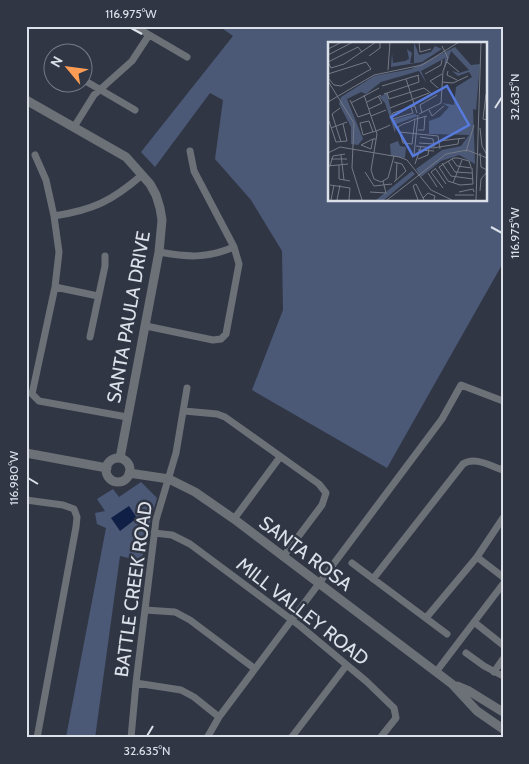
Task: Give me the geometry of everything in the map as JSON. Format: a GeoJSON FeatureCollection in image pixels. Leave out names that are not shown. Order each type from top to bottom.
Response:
{"type":"FeatureCollection","features":[{"type":"Feature","properties":{"kind":"street"},"geometry":{"type":"LineString","coordinates":[[134,26],[187,57]]}},
{"type":"Feature","properties":{"kind":"street"},"geometry":{"type":"LineString","coordinates":[[74,127],[88,104],[100,90],[132,61],[149,35]]}},
{"type":"Feature","properties":{"kind":"street"},"geometry":{"type":"LineString","coordinates":[[92,85],[135,110]]}},
{"type":"Feature","properties":{"kind":"street","name":"SANTA PAULA DRIVE"},"geometry":{"type":"LineString","coordinates":[[26,100],[126,157],[156,195],[160,208],[162,220],[159,252],[120,458]]}},
{"type":"Feature","properties":{"kind":"street"},"geometry":{"type":"LineString","coordinates":[[146,326],[213,340],[221,339],[226,334],[239,264],[234,248],[194,171],[190,151]]}},
{"type":"Feature","properties":{"kind":"street"},"geometry":{"type":"LineString","coordinates":[[35,154],[46,180],[59,252],[55,287],[32,394],[38,401],[127,417]]}},
{"type":"Feature","properties":{"kind":"street"},"geometry":{"type":"LineString","coordinates":[[54,216],[83,211],[107,201],[142,175]]}},
{"type":"Feature","properties":{"kind":"street"},"geometry":{"type":"LineString","coordinates":[[159,252],[195,257],[209,256],[234,248]]}},
{"type":"Feature","properties":{"kind":"street"},"geometry":{"type":"LineString","coordinates":[[90,337],[105,266],[105,256]]}},
{"type":"Feature","properties":{"kind":"street"},"geometry":{"type":"LineString","coordinates":[[55,287],[98,296]]}},
{"type":"Feature","properties":{"kind":"street"},"geometry":{"type":"LineString","coordinates":[[207,738],[219,717],[442,418],[461,385],[503,401]]}},
{"type":"Feature","properties":{"kind":"street","name":"BATTLE CREEK ROAD"},"geometry":{"type":"LineString","coordinates":[[131,738],[154,533],[159,506],[176,453],[187,388]]}},
{"type":"Feature","properties":{"kind":"street"},"geometry":{"type":"LineString","coordinates":[[184,411],[217,414],[225,417],[319,484],[326,493],[322,505],[283,557]]}},
{"type":"Feature","properties":{"kind":"street"},"geometry":{"type":"LineString","coordinates":[[26,453],[106,468]]}},
{"type":"Feature","properties":{"kind":"street"},"geometry":{"type":"LineString","coordinates":[[120,458],[127,462],[130,469],[129,473],[122,480],[116,481],[109,478],[106,468],[113,459],[120,458]]}},
{"type":"Feature","properties":{"kind":"street"},"geometry":{"type":"LineString","coordinates":[[234,519],[280,458]]}},
{"type":"Feature","properties":{"kind":"street"},"geometry":{"type":"LineString","coordinates":[[373,579],[463,464],[468,460],[476,461],[503,470]]}},
{"type":"Feature","properties":{"kind":"street","name":"SANTA ROSA"},"geometry":{"type":"LineString","coordinates":[[129,473],[169,479],[195,492],[234,519],[452,684],[477,711],[503,729]]}},
{"type":"Feature","properties":{"kind":"street"},"geometry":{"type":"LineString","coordinates":[[26,500],[63,505],[74,509],[77,517],[37,738]]}},
{"type":"Feature","properties":{"kind":"street"},"geometry":{"type":"LineString","coordinates":[[426,618],[477,557],[503,518]]}},
{"type":"Feature","properties":{"kind":"street","name":"MILL VALLEY ROAD"},"geometry":{"type":"LineString","coordinates":[[154,533],[172,535],[190,544],[292,619],[366,681],[394,708],[396,718],[380,738]]}},
{"type":"Feature","properties":{"kind":"street"},"geometry":{"type":"LineString","coordinates":[[477,557],[503,577]]}},
{"type":"Feature","properties":{"kind":"street"},"geometry":{"type":"LineString","coordinates":[[352,563],[447,634]]}},
{"type":"Feature","properties":{"kind":"street"},"geometry":{"type":"LineString","coordinates":[[436,672],[503,584]]}},
{"type":"Feature","properties":{"kind":"street"},"geometry":{"type":"LineString","coordinates":[[145,610],[175,612],[190,620],[255,669]]}},
{"type":"Feature","properties":{"kind":"street"},"geometry":{"type":"LineString","coordinates":[[474,622],[503,645]]}},
{"type":"Feature","properties":{"kind":"street"},"geometry":{"type":"LineString","coordinates":[[466,653],[503,676]]}},
{"type":"Feature","properties":{"kind":"street"},"geometry":{"type":"LineString","coordinates":[[494,672],[503,659]]}},
{"type":"Feature","properties":{"kind":"street"},"geometry":{"type":"LineString","coordinates":[[291,738],[346,666]]}},
{"type":"Feature","properties":{"kind":"street"},"geometry":{"type":"LineString","coordinates":[[136,683],[181,690],[194,697],[219,717]]}},
{"type":"Feature","properties":{"kind":"street","name":"SANTA ROSA"},"geometry":{"type":"LineString","coordinates":[[452,684],[469,690],[503,712]]}},
{"type":"Feature","properties":{"kind":"shaded area"},"geometry":{"type":"Polygon","coordinates":[[[219,26],[503,26],[503,263],[387,468],[252,390],[283,310],[282,251],[251,200],[215,159],[223,100],[210,93],[155,167],[141,152],[233,36],[219,26]]]}},
{"type":"Feature","properties":{"kind":"shaded area"},"geometry":{"type":"Polygon","coordinates":[[[141,482],[157,498],[145,539],[142,561],[120,556],[95,738],[61,738],[66,737],[106,528],[97,524],[95,513],[105,511],[97,499],[113,489],[119,497],[141,482]]]}},
{"type":"Feature","properties":{"kind":"shaded area"},"geometry":{"type":"Polygon","coordinates":[[[129,506],[137,518],[120,531],[111,518],[129,506]]]}}]}
